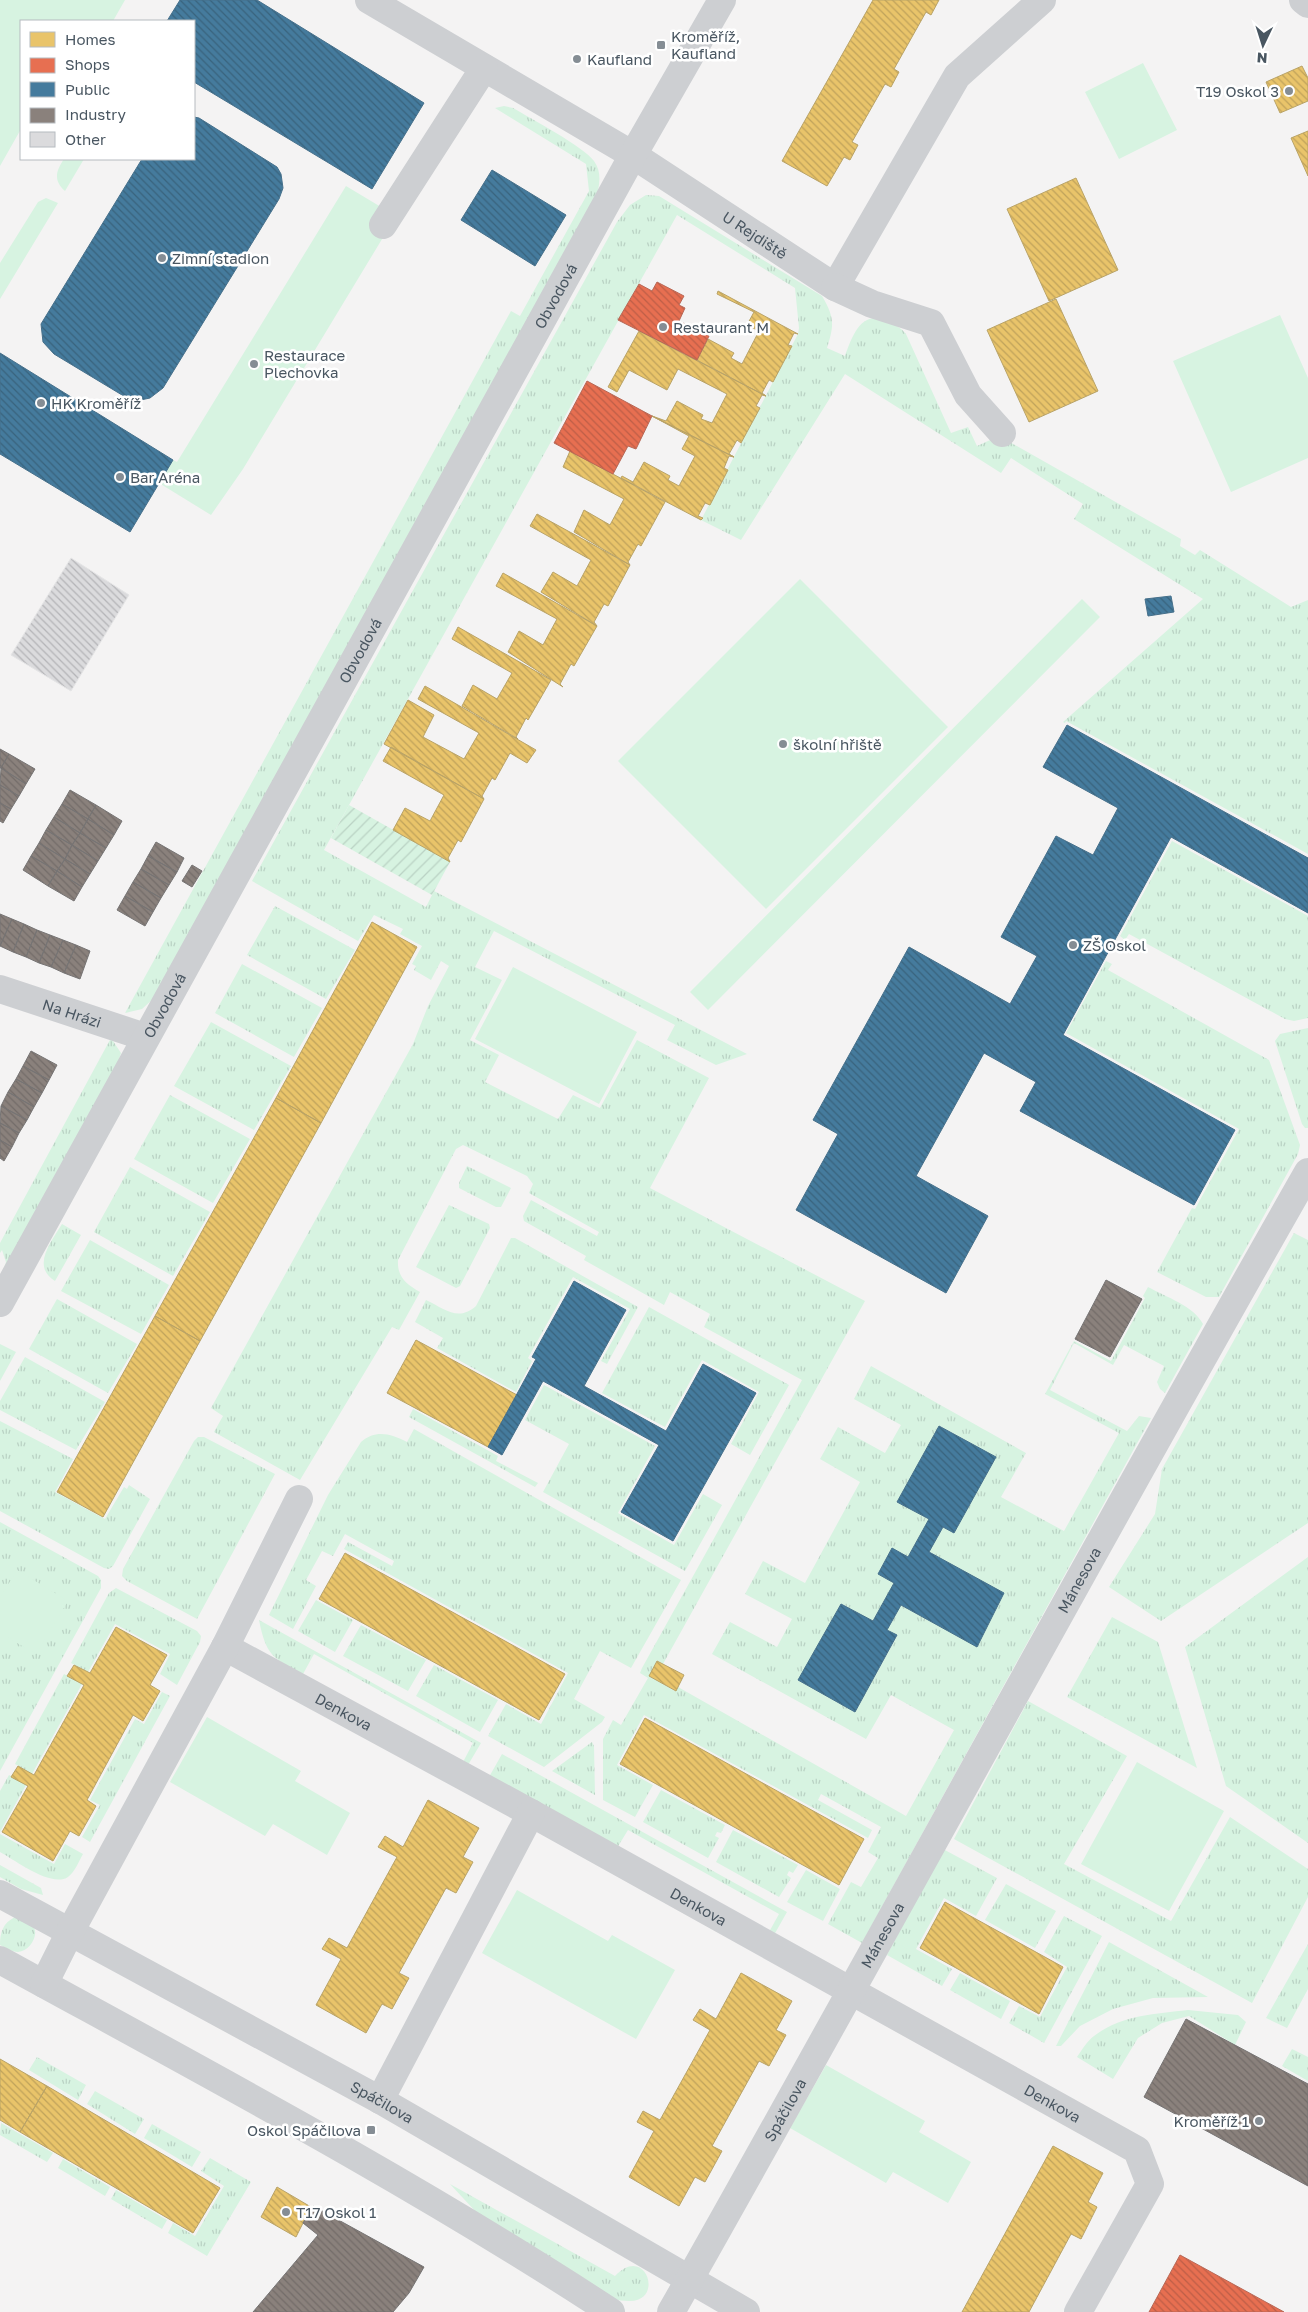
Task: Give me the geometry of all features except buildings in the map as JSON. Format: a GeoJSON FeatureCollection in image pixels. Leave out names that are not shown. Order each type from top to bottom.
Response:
{"type":"FeatureCollection","features":[{"type":"Feature","properties":{"kind":"street","name":"U Rejdiště"},"geometry":{"type":"LineString","coordinates":[[369,0],[633,155],[835,287],[872,304],[931,323],[968,395],[1002,433]]}},
{"type":"Feature","properties":{"kind":"street","name":"Obvodová"},"geometry":{"type":"LineString","coordinates":[[0,1303],[633,155],[722,0]]}},
{"type":"Feature","properties":{"kind":"street"},"geometry":{"type":"LineString","coordinates":[[835,287],[957,76],[1042,0]]}},
{"type":"Feature","properties":{"kind":"street"},"geometry":{"type":"LineString","coordinates":[[1303,0],[1308,4]]}},
{"type":"Feature","properties":{"kind":"street"},"geometry":{"type":"LineString","coordinates":[[383,225],[484,68]]}},
{"type":"Feature","properties":{"kind":"street","name":"Na Hrázi"},"geometry":{"type":"LineString","coordinates":[[0,989],[145,1037]]}},
{"type":"Feature","properties":{"kind":"street","name":"Mánesova"},"geometry":{"type":"LineString","coordinates":[[853,1991],[1077,1583],[1308,1172]]}},
{"type":"Feature","properties":{"kind":"street"},"geometry":{"type":"LineString","coordinates":[[44,1984],[70,1932],[226,1647],[299,1499]]}},
{"type":"Feature","properties":{"kind":"street","name":"Denkova"},"geometry":{"type":"LineString","coordinates":[[226,1647],[531,1813],[1137,2150],[1150,2184],[1078,2312]]}},
{"type":"Feature","properties":{"kind":"street"},"geometry":{"type":"LineString","coordinates":[[380,2100],[531,1813]]}},
{"type":"Feature","properties":{"kind":"street","name":"Spáčilova"},"geometry":{"type":"LineString","coordinates":[[0,1894],[380,2100],[746,2312]]}},
{"type":"Feature","properties":{"kind":"street"},"geometry":{"type":"LineString","coordinates":[[0,1960],[320,2136],[520,2254],[610,2312]]}},
{"type":"Feature","properties":{"kind":"street","name":"Spáčilova"},"geometry":{"type":"LineString","coordinates":[[672,2312],[853,1991]]}},
{"type":"Feature","properties":{"kind":"green space"},"geometry":{"type":"Polygon","coordinates":[[[0,0],[125,0],[114,20],[20,20],[20,131],[0,166],[0,0]]]}},
{"type":"Feature","properties":{"kind":"green space"},"geometry":{"type":"Polygon","coordinates":[[[1143,63],[1177,130],[1119,159],[1085,92],[1143,63]]]}},
{"type":"Feature","properties":{"kind":"green space"},"geometry":{"type":"Polygon","coordinates":[[[504,106],[513,108],[556,133],[580,148],[594,161],[599,171],[599,186],[595,201],[153,999],[142,1009],[125,1013],[511,311],[520,316],[589,191],[586,164],[495,108],[504,106]]]}},
{"type":"Feature","properties":{"kind":"green space"},"geometry":{"type":"Polygon","coordinates":[[[63,160],[83,160],[65,191],[57,179],[59,168],[63,160]]]}},
{"type":"Feature","properties":{"kind":"green space"},"geometry":{"type":"Polygon","coordinates":[[[346,186],[396,216],[243,469],[211,515],[159,483],[173,460],[177,462],[346,186]]]}},
{"type":"Feature","properties":{"kind":"green space"},"geometry":{"type":"Polygon","coordinates":[[[646,195],[659,196],[822,296],[829,310],[832,322],[827,348],[845,356],[859,327],[870,319],[878,318],[899,328],[906,334],[951,433],[968,427],[977,446],[999,436],[1181,539],[1180,546],[1195,555],[1200,550],[1291,607],[1308,600],[1308,854],[1066,721],[1065,723],[1063,722],[1203,599],[1074,519],[1083,504],[1011,458],[1001,473],[845,374],[741,540],[701,520],[798,334],[799,328],[795,288],[677,215],[324,850],[426,907],[434,891],[747,1054],[716,1065],[667,1040],[675,1025],[494,931],[475,967],[502,980],[470,1040],[499,1055],[485,1082],[558,1119],[573,1095],[600,1108],[637,1040],[709,1078],[650,1188],[865,1301],[663,1664],[657,1661],[649,1676],[675,1691],[678,1687],[906,1816],[954,1730],[891,1695],[866,1739],[712,1654],[730,1622],[777,1647],[792,1619],[745,1594],[763,1561],[805,1583],[860,1482],[820,1459],[838,1427],[885,1453],[901,1425],[854,1399],[871,1366],[1026,1453],[1001,1497],[1064,1531],[1119,1433],[1045,1394],[1074,1341],[1111,1361],[1145,1298],[1143,1296],[1148,1287],[1186,1307],[1203,1324],[1165,1393],[1160,1389],[1157,1382],[1164,1366],[1124,1345],[1113,1365],[1074,1343],[1050,1390],[1127,1431],[1139,1416],[1151,1418],[862,1943],[828,1924],[851,1882],[861,1887],[878,1858],[868,1852],[881,1827],[821,1794],[818,1800],[872,1830],[868,1838],[644,1715],[617,1765],[653,1785],[635,1817],[603,1800],[603,1739],[613,1720],[621,1725],[648,1678],[640,1673],[642,1668],[802,1380],[704,1327],[710,1314],[670,1292],[664,1305],[584,1260],[586,1256],[524,1221],[523,1216],[531,1200],[597,1236],[599,1232],[529,1193],[533,1184],[527,1176],[463,1145],[456,1149],[398,1260],[399,1271],[403,1279],[420,1292],[399,1330],[392,1327],[300,1480],[214,1432],[223,1416],[211,1408],[413,1044],[428,1006],[449,966],[441,961],[431,980],[414,970],[416,966],[412,964],[422,946],[400,934],[403,929],[374,915],[358,941],[252,881],[617,222],[630,205],[646,195]],[[940,1426],[897,1502],[929,1519],[908,1557],[892,1549],[878,1574],[894,1583],[873,1621],[841,1604],[799,1680],[855,1712],[897,1636],[887,1630],[901,1605],[976,1646],[1003,1593],[929,1552],[943,1527],[954,1533],[995,1457],[940,1426]]]}},
{"type":"Feature","properties":{"kind":"green space"},"geometry":{"type":"Polygon","coordinates":[[[46,198],[58,203],[0,299],[0,263],[38,202],[46,198]]]}},
{"type":"Feature","properties":{"kind":"green space"},"geometry":{"type":"Polygon","coordinates":[[[1280,315],[1308,378],[1308,458],[1231,492],[1173,361],[1280,315]]]}},
{"type":"Feature","properties":{"kind":"green space","name":"školní hřiště"},"geometry":{"type":"Polygon","coordinates":[[[800,579],[948,727],[766,909],[618,761],[800,579]]]}},
{"type":"Feature","properties":{"kind":"green space"},"geometry":{"type":"Polygon","coordinates":[[[1082,599],[1100,617],[708,1010],[690,992],[1082,599]]]}},
{"type":"Feature","properties":{"kind":"green space"},"geometry":{"type":"Polygon","coordinates":[[[349,805],[450,862],[432,895],[331,838],[349,805]]]}},
{"type":"Feature","properties":{"kind":"green space"},"geometry":{"type":"Polygon","coordinates":[[[1172,841],[1308,916],[1308,1018],[1294,1021],[1285,1019],[1129,934],[1125,940],[1120,936],[1172,841]]]}},
{"type":"Feature","properties":{"kind":"green space"},"geometry":{"type":"Polygon","coordinates":[[[275,906],[355,950],[326,999],[247,955],[275,906]]]}},
{"type":"Feature","properties":{"kind":"green space"},"geometry":{"type":"Polygon","coordinates":[[[1106,961],[1112,964],[1108,970],[1269,1060],[1300,1145],[1298,1154],[1219,1297],[1206,1297],[1157,1272],[1192,1208],[1195,1209],[1239,1129],[1066,1033],[1106,961]]]}},
{"type":"Feature","properties":{"kind":"green space"},"geometry":{"type":"Polygon","coordinates":[[[242,964],[322,1008],[294,1057],[215,1013],[242,964]]]}},
{"type":"Feature","properties":{"kind":"green space"},"geometry":{"type":"Polygon","coordinates":[[[513,967],[637,1032],[599,1104],[475,1039],[513,967]]]}},
{"type":"Feature","properties":{"kind":"green space"},"geometry":{"type":"Polygon","coordinates":[[[211,1022],[291,1066],[254,1130],[174,1086],[211,1022]]]}},
{"type":"Feature","properties":{"kind":"green space"},"geometry":{"type":"Polygon","coordinates":[[[1308,1028],[1308,1128],[1305,1128],[1302,1124],[1275,1041],[1280,1034],[1308,1028]]]}},
{"type":"Feature","properties":{"kind":"green space"},"geometry":{"type":"Polygon","coordinates":[[[111,1038],[121,1053],[118,1062],[3,1271],[6,1262],[2,1250],[0,1253],[0,1243],[111,1038]]]}},
{"type":"Feature","properties":{"kind":"green space"},"geometry":{"type":"Polygon","coordinates":[[[170,1095],[250,1139],[213,1203],[134,1159],[170,1095]]]}},
{"type":"Feature","properties":{"kind":"green space"},"geometry":{"type":"Polygon","coordinates":[[[467,1166],[511,1188],[501,1207],[496,1207],[459,1188],[459,1183],[467,1166]]]}},
{"type":"Feature","properties":{"kind":"green space"},"geometry":{"type":"Polygon","coordinates":[[[130,1167],[210,1212],[173,1276],[94,1232],[130,1167]]]}},
{"type":"Feature","properties":{"kind":"green space"},"geometry":{"type":"Polygon","coordinates":[[[449,1205],[489,1224],[490,1228],[460,1286],[456,1288],[416,1267],[449,1205]]]}},
{"type":"Feature","properties":{"kind":"green space"},"geometry":{"type":"Polygon","coordinates":[[[62,1224],[81,1235],[55,1281],[44,1268],[44,1261],[45,1254],[62,1224]]]}},
{"type":"Feature","properties":{"kind":"green space"},"geometry":{"type":"Polygon","coordinates":[[[1294,1233],[1308,1240],[1308,1523],[1161,1621],[1109,1587],[1155,1514],[1162,1469],[1294,1233]]]}},
{"type":"Feature","properties":{"kind":"green space"},"geometry":{"type":"Polygon","coordinates":[[[511,1238],[515,1238],[638,1307],[607,1364],[601,1361],[630,1309],[573,1277],[528,1358],[532,1361],[516,1392],[437,1348],[443,1338],[415,1322],[426,1300],[457,1314],[469,1311],[476,1306],[511,1238]]]}},
{"type":"Feature","properties":{"kind":"green space"},"geometry":{"type":"Polygon","coordinates":[[[90,1240],[169,1285],[141,1334],[61,1291],[90,1240]]]}},
{"type":"Feature","properties":{"kind":"green space"},"geometry":{"type":"Polygon","coordinates":[[[57,1299],[137,1344],[108,1393],[29,1349],[57,1299]]]}},
{"type":"Feature","properties":{"kind":"green space"},"geometry":{"type":"Polygon","coordinates":[[[649,1307],[789,1385],[750,1455],[731,1444],[759,1392],[702,1360],[665,1427],[602,1393],[649,1307]]]}},
{"type":"Feature","properties":{"kind":"green space"},"geometry":{"type":"Polygon","coordinates":[[[0,1344],[16,1352],[0,1381],[0,1344]]]}},
{"type":"Feature","properties":{"kind":"green space"},"geometry":{"type":"Polygon","coordinates":[[[25,1357],[105,1402],[76,1450],[0,1410],[0,1401],[25,1357]]]}},
{"type":"Feature","properties":{"kind":"green space"},"geometry":{"type":"Polygon","coordinates":[[[544,1385],[655,1446],[618,1513],[674,1545],[703,1494],[722,1505],[685,1571],[543,1492],[569,1444],[525,1420],[544,1385]]]}},
{"type":"Feature","properties":{"kind":"green space"},"geometry":{"type":"Polygon","coordinates":[[[413,1409],[498,1456],[496,1461],[538,1483],[535,1487],[409,1417],[413,1409]]]}},
{"type":"Feature","properties":{"kind":"green space"},"geometry":{"type":"Polygon","coordinates":[[[0,1421],[73,1459],[55,1492],[105,1519],[124,1487],[127,1489],[129,1485],[150,1499],[113,1566],[109,1569],[104,1568],[0,1511],[0,1421]]]}},
{"type":"Feature","properties":{"kind":"green space"},"geometry":{"type":"Polygon","coordinates":[[[414,1429],[681,1580],[631,1668],[600,1651],[574,1699],[605,1717],[602,1722],[544,1767],[488,1736],[506,1704],[541,1724],[568,1673],[344,1549],[348,1542],[392,1566],[394,1561],[345,1534],[333,1556],[322,1551],[306,1580],[316,1586],[293,1629],[269,1615],[328,1495],[361,1442],[372,1435],[384,1434],[407,1442],[414,1429]]]}},
{"type":"Feature","properties":{"kind":"green space"},"geometry":{"type":"Polygon","coordinates":[[[198,1437],[204,1437],[275,1474],[197,1619],[127,1581],[122,1576],[123,1569],[194,1441],[198,1437]]]}},
{"type":"Feature","properties":{"kind":"green space"},"geometry":{"type":"Polygon","coordinates":[[[0,1522],[98,1576],[101,1580],[101,1588],[0,1771],[0,1522]]]}},
{"type":"Feature","properties":{"kind":"green space"},"geometry":{"type":"Polygon","coordinates":[[[1308,1557],[1308,1843],[1226,1786],[1185,1647],[1308,1557]]]}},
{"type":"Feature","properties":{"kind":"green space"},"geometry":{"type":"Polygon","coordinates":[[[17,1570],[68,1601],[36,1654],[0,1633],[0,1598],[17,1570]]]}},
{"type":"Feature","properties":{"kind":"green space"},"geometry":{"type":"Polygon","coordinates":[[[116,1588],[197,1631],[201,1636],[200,1642],[177,1685],[160,1674],[170,1654],[115,1624],[88,1672],[71,1663],[109,1593],[116,1588]]]}},
{"type":"Feature","properties":{"kind":"green space"},"geometry":{"type":"Polygon","coordinates":[[[316,1600],[353,1620],[335,1652],[298,1631],[316,1600]]]}},
{"type":"Feature","properties":{"kind":"green space"},"geometry":{"type":"Polygon","coordinates":[[[1112,1617],[1158,1642],[1197,1768],[1067,1697],[1112,1617]]]}},
{"type":"Feature","properties":{"kind":"green space"},"geometry":{"type":"Polygon","coordinates":[[[259,1620],[481,1743],[468,1765],[463,1762],[473,1743],[314,1654],[303,1674],[284,1664],[272,1654],[264,1641],[259,1620]]]}},
{"type":"Feature","properties":{"kind":"green space"},"geometry":{"type":"Polygon","coordinates":[[[361,1625],[426,1660],[408,1691],[343,1656],[361,1625]]]}},
{"type":"Feature","properties":{"kind":"green space"},"geometry":{"type":"Polygon","coordinates":[[[434,1665],[498,1700],[480,1732],[416,1696],[434,1665]]]}},
{"type":"Feature","properties":{"kind":"green space"},"geometry":{"type":"Polygon","coordinates":[[[64,1674],[82,1684],[32,1774],[15,1764],[64,1674]]]}},
{"type":"Feature","properties":{"kind":"green space"},"geometry":{"type":"Polygon","coordinates":[[[162,1692],[170,1696],[90,1842],[82,1837],[100,1805],[90,1800],[135,1719],[144,1724],[162,1692]]]}},
{"type":"Feature","properties":{"kind":"green space"},"geometry":{"type":"Polygon","coordinates":[[[1028,1701],[1127,1756],[1064,1864],[1171,1921],[1230,1817],[1308,1869],[1308,1897],[1252,2003],[954,1839],[1028,1701]]]}},
{"type":"Feature","properties":{"kind":"green space"},"geometry":{"type":"Polygon","coordinates":[[[207,1717],[301,1771],[295,1781],[350,1813],[327,1855],[273,1824],[265,1836],[170,1782],[207,1717]]]}},
{"type":"Feature","properties":{"kind":"green space"},"geometry":{"type":"Polygon","coordinates":[[[592,1742],[594,1746],[595,1795],[552,1771],[592,1742]]]}},
{"type":"Feature","properties":{"kind":"green space"},"geometry":{"type":"Polygon","coordinates":[[[502,1754],[787,1912],[774,1935],[769,1932],[779,1914],[628,1830],[617,1848],[489,1777],[502,1754]]]}},
{"type":"Feature","properties":{"kind":"green space"},"geometry":{"type":"Polygon","coordinates":[[[1137,1762],[1224,1811],[1169,1911],[1081,1864],[1137,1762]]]}},
{"type":"Feature","properties":{"kind":"green space"},"geometry":{"type":"Polygon","coordinates":[[[9,1775],[26,1785],[0,1832],[0,1791],[9,1775]]]}},
{"type":"Feature","properties":{"kind":"green space"},"geometry":{"type":"Polygon","coordinates":[[[661,1790],[725,1825],[721,1833],[717,1832],[715,1836],[719,1838],[708,1858],[643,1822],[661,1790]]]}},
{"type":"Feature","properties":{"kind":"green space"},"geometry":{"type":"Polygon","coordinates":[[[733,1830],[798,1865],[793,1873],[789,1871],[787,1875],[791,1878],[779,1897],[716,1862],[733,1830]]]}},
{"type":"Feature","properties":{"kind":"green space"},"geometry":{"type":"Polygon","coordinates":[[[0,1834],[54,1864],[65,1844],[83,1854],[68,1877],[52,1879],[33,1872],[0,1852],[0,1834]]]}},
{"type":"Feature","properties":{"kind":"green space"},"geometry":{"type":"Polygon","coordinates":[[[943,1849],[997,1878],[976,1916],[944,1898],[916,1949],[952,1969],[942,1986],[887,1955],[943,1849]]]}},
{"type":"Feature","properties":{"kind":"green space"},"geometry":{"type":"Polygon","coordinates":[[[0,1865],[41,1888],[43,1895],[21,1889],[0,1877],[0,1865]]]}},
{"type":"Feature","properties":{"kind":"green space"},"geometry":{"type":"Polygon","coordinates":[[[806,1870],[840,1889],[823,1921],[787,1902],[806,1870]]]}},
{"type":"Feature","properties":{"kind":"green space"},"geometry":{"type":"Polygon","coordinates":[[[1006,1884],[1056,1911],[1035,1948],[985,1920],[1006,1884]]]}},
{"type":"Feature","properties":{"kind":"green space"},"geometry":{"type":"Polygon","coordinates":[[[517,1890],[608,1941],[612,1935],[675,1970],[636,2039],[482,1953],[517,1890]]]}},
{"type":"Feature","properties":{"kind":"green space"},"geometry":{"type":"Polygon","coordinates":[[[1064,1916],[1102,1936],[1044,2043],[1009,2023],[1019,2006],[1040,2017],[1067,1967],[1044,1952],[1064,1916]]]}},
{"type":"Feature","properties":{"kind":"green space"},"geometry":{"type":"Polygon","coordinates":[[[15,1917],[30,1923],[35,1931],[31,1944],[23,1951],[18,1952],[11,1951],[0,1945],[3,1928],[15,1917]]]}},
{"type":"Feature","properties":{"kind":"green space"},"geometry":{"type":"Polygon","coordinates":[[[1109,1942],[1208,1997],[1153,1998],[1113,2009],[1080,2026],[1061,2046],[1056,2046],[1109,1942]]]}},
{"type":"Feature","properties":{"kind":"green space"},"geometry":{"type":"Polygon","coordinates":[[[1308,1944],[1308,1989],[1287,2028],[1266,2018],[1308,1944]]]}},
{"type":"Feature","properties":{"kind":"green space"},"geometry":{"type":"Polygon","coordinates":[[[960,1973],[1010,2001],[1001,2019],[950,1990],[960,1973]]]}},
{"type":"Feature","properties":{"kind":"green space"},"geometry":{"type":"Polygon","coordinates":[[[1188,2010],[1238,2015],[1246,2022],[1235,2045],[1189,2016],[1162,2023],[1138,2038],[1113,2079],[1077,2057],[1091,2038],[1115,2024],[1151,2014],[1188,2010]]]}},
{"type":"Feature","properties":{"kind":"green space"},"geometry":{"type":"Polygon","coordinates":[[[1292,2049],[1308,2057],[1308,2081],[1282,2066],[1292,2049]]]}},
{"type":"Feature","properties":{"kind":"green space"},"geometry":{"type":"Polygon","coordinates":[[[37,2057],[86,2085],[78,2100],[29,2070],[37,2057]]]}},
{"type":"Feature","properties":{"kind":"green space"},"geometry":{"type":"Polygon","coordinates":[[[826,2065],[925,2121],[919,2132],[971,2162],[948,2203],[893,2172],[886,2183],[790,2128],[826,2065]]]}},
{"type":"Feature","properties":{"kind":"green space"},"geometry":{"type":"Polygon","coordinates":[[[95,2091],[144,2119],[135,2134],[87,2104],[95,2091]]]}},
{"type":"Feature","properties":{"kind":"green space"},"geometry":{"type":"Polygon","coordinates":[[[1,2123],[53,2153],[47,2162],[0,2135],[1,2123]]]}},
{"type":"Feature","properties":{"kind":"green space"},"geometry":{"type":"Polygon","coordinates":[[[152,2124],[201,2152],[192,2167],[144,2138],[152,2124]]]}},
{"type":"Feature","properties":{"kind":"green space"},"geometry":{"type":"Polygon","coordinates":[[[210,2158],[251,2182],[207,2256],[168,2233],[173,2223],[195,2236],[224,2186],[201,2171],[210,2158]]]}},
{"type":"Feature","properties":{"kind":"green space"},"geometry":{"type":"Polygon","coordinates":[[[63,2159],[110,2187],[105,2196],[58,2168],[63,2159]]]}},
{"type":"Feature","properties":{"kind":"green space"},"geometry":{"type":"Polygon","coordinates":[[[450,2184],[615,2276],[626,2268],[635,2266],[643,2270],[649,2285],[646,2293],[640,2299],[629,2301],[613,2299],[476,2212],[450,2184]]]}},
{"type":"Feature","properties":{"kind":"green space"},"geometry":{"type":"Polygon","coordinates":[[[116,2190],[167,2220],[162,2229],[111,2199],[116,2190]]]}},
{"type":"Feature","properties":{"kind":"place","name":"Kroměříž, Kaufland"},"geometry":{"type":"Point","coordinates":[661,45]}},
{"type":"Feature","properties":{"kind":"place","name":"Kaufland"},"geometry":{"type":"Point","coordinates":[577,59]}},
{"type":"Feature","properties":{"kind":"place","name":"T19 Oskol 3"},"geometry":{"type":"Point","coordinates":[1289,91]}},
{"type":"Feature","properties":{"kind":"place","name":"Zimní stadion"},"geometry":{"type":"Point","coordinates":[162,258]}},
{"type":"Feature","properties":{"kind":"place","name":"Restaurant M"},"geometry":{"type":"Point","coordinates":[663,327]}},
{"type":"Feature","properties":{"kind":"place","name":"Restaurace Plechovka"},"geometry":{"type":"Point","coordinates":[254,364]}},
{"type":"Feature","properties":{"kind":"place","name":"HK Kroměříž"},"geometry":{"type":"Point","coordinates":[41,403]}},
{"type":"Feature","properties":{"kind":"place","name":"Bar Aréna"},"geometry":{"type":"Point","coordinates":[120,477]}},
{"type":"Feature","properties":{"kind":"place","name":"školní hřiště"},"geometry":{"type":"Point","coordinates":[783,744]}},
{"type":"Feature","properties":{"kind":"place","name":"ZŠ Oskol"},"geometry":{"type":"Point","coordinates":[1073,945]}},
{"type":"Feature","properties":{"kind":"place","name":"Kroměříž 1"},"geometry":{"type":"Point","coordinates":[1259,2121]}},
{"type":"Feature","properties":{"kind":"place","name":"Oskol Spáčilova"},"geometry":{"type":"Point","coordinates":[371,2130]}},
{"type":"Feature","properties":{"kind":"place","name":"T17 Oskol 1"},"geometry":{"type":"Point","coordinates":[286,2212]}}]}
